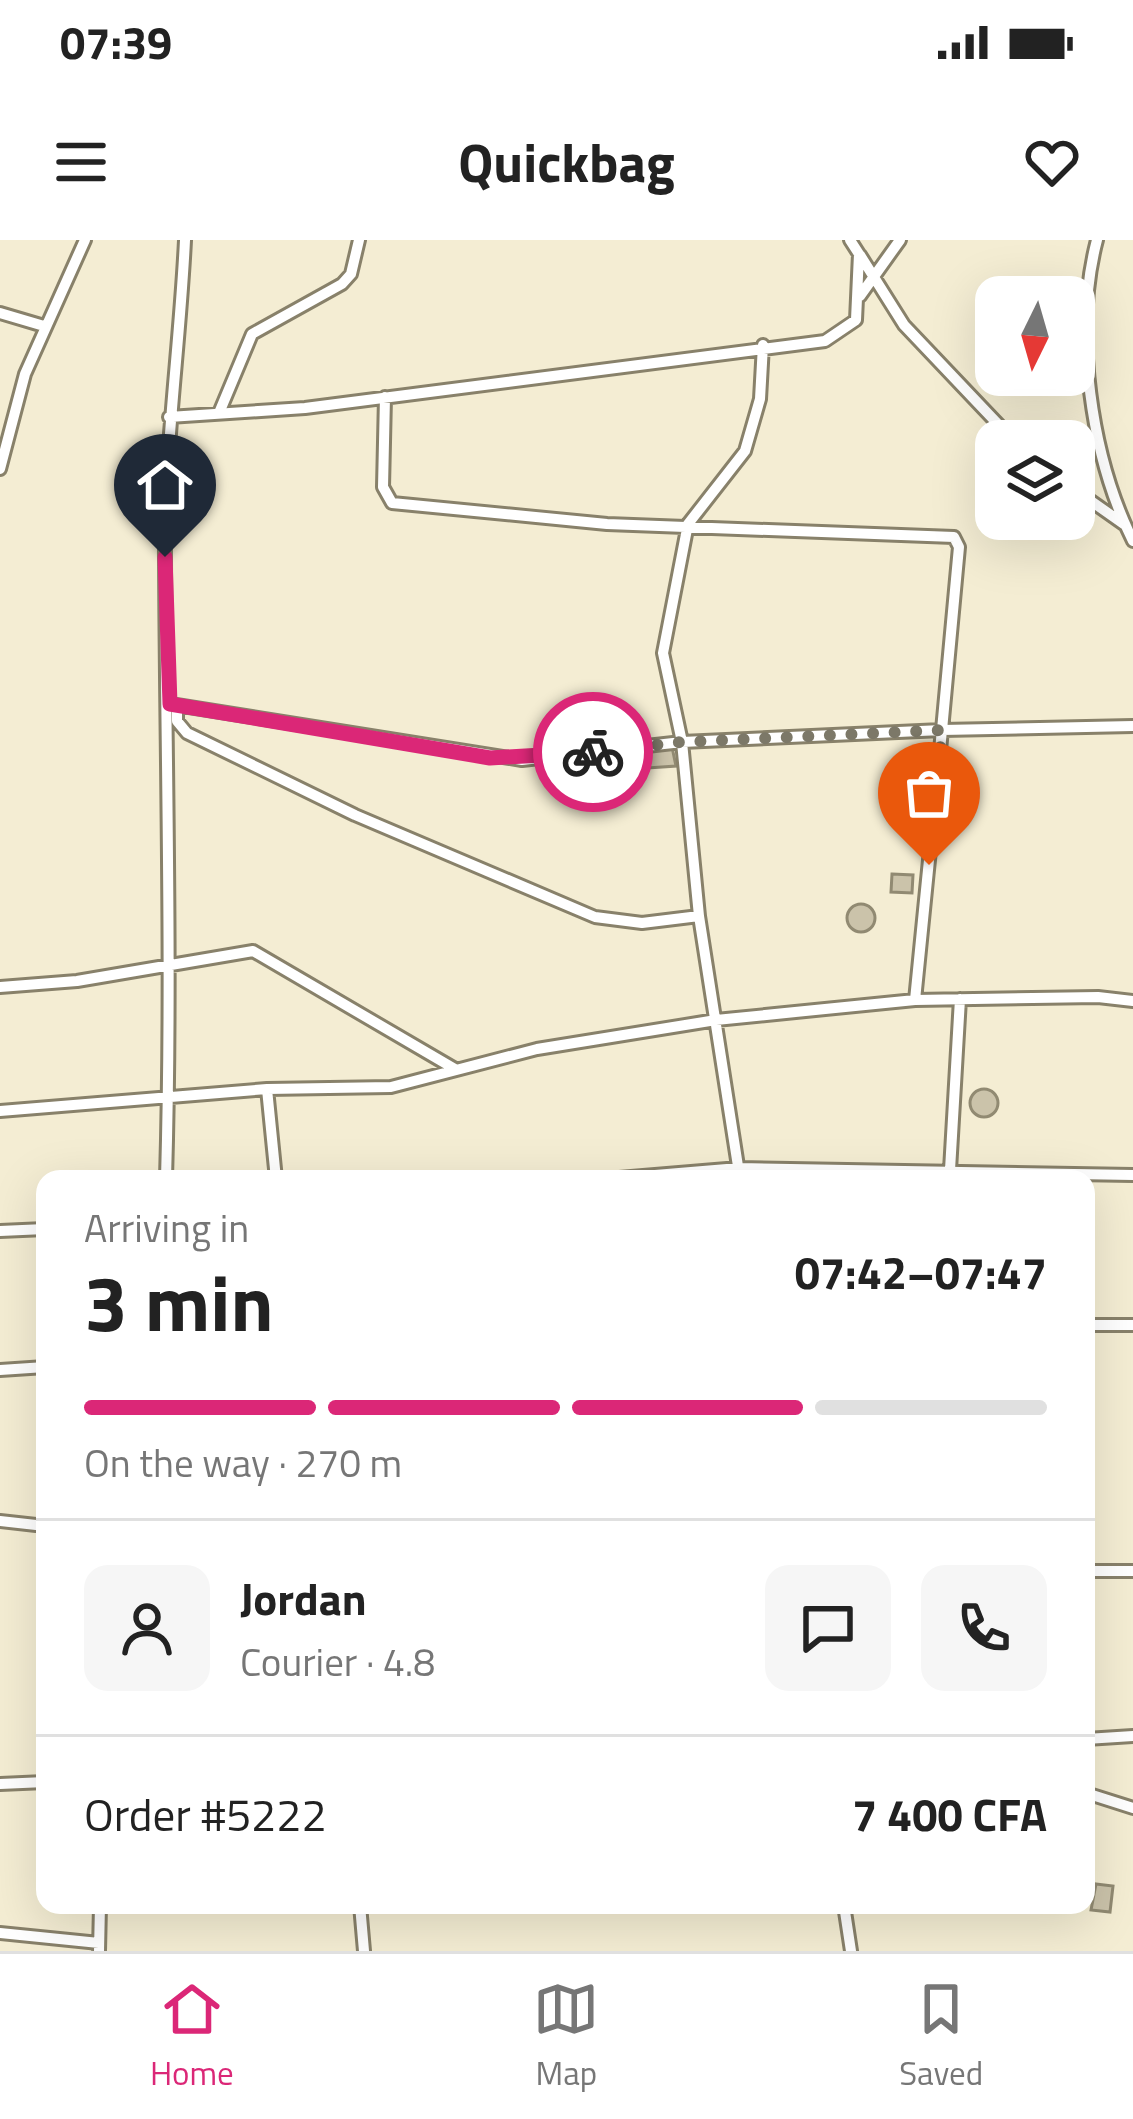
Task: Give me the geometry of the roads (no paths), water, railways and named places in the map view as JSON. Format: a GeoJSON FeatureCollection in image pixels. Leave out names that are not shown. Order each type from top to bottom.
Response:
{"type":"FeatureCollection","features":[{"type":"Feature","properties":{"kind":"street"},"geometry":{"type":"LineString","coordinates":[[0,469],[25,374],[85,240]]}},
{"type":"Feature","properties":{"kind":"street"},"geometry":{"type":"LineString","coordinates":[[166,1170],[173,704],[165,557],[169,417],[185,240]]}},
{"type":"Feature","properties":{"kind":"street"},"geometry":{"type":"LineString","coordinates":[[219,413],[252,334],[342,284],[351,274],[359,240]]}},
{"type":"Feature","properties":{"kind":"street"},"geometry":{"type":"LineString","coordinates":[[850,240],[904,325],[994,420]]}},
{"type":"Feature","properties":{"kind":"street"},"geometry":{"type":"LineString","coordinates":[[859,298],[900,240]]}},
{"type":"Feature","properties":{"kind":"street"},"geometry":{"type":"LineString","coordinates":[[1096,240],[1083,319],[1089,381],[1133,541]]}},
{"type":"Feature","properties":{"kind":"street"},"geometry":{"type":"LineString","coordinates":[[169,417],[385,397],[836,337],[854,325],[859,254]]}},
{"type":"Feature","properties":{"kind":"street"},"geometry":{"type":"LineString","coordinates":[[0,313],[44,326]]}},
{"type":"Feature","properties":{"kind":"street"},"geometry":{"type":"LineString","coordinates":[[740,1170],[699,916],[682,742],[663,653],[688,524],[746,451],[760,399],[763,344]]}},
{"type":"Feature","properties":{"kind":"street"},"geometry":{"type":"LineString","coordinates":[[385,397],[383,487],[392,502],[560,521],[954,537],[959,547],[915,1000]]}},
{"type":"Feature","properties":{"kind":"street"},"geometry":{"type":"LineString","coordinates":[[1095,504],[1125,525]]}},
{"type":"Feature","properties":{"kind":"street"},"geometry":{"type":"LineString","coordinates":[[173,704],[522,760],[682,742],[1133,726]]}},
{"type":"Feature","properties":{"kind":"street"},"geometry":{"type":"LineString","coordinates":[[173,704],[176,721],[188,733],[226,753],[355,815],[595,916],[642,922],[699,916]]}},
{"type":"Feature","properties":{"kind":"street"},"geometry":{"type":"LineString","coordinates":[[0,987],[169,967],[240,951],[262,954],[455,1070]]}},
{"type":"Feature","properties":{"kind":"street"},"geometry":{"type":"LineString","coordinates":[[0,1111],[267,1089],[391,1087],[495,1057],[716,1020],[915,1000],[1098,997],[1133,1001]]}},
{"type":"Feature","properties":{"kind":"street"},"geometry":{"type":"LineString","coordinates":[[950,1170],[960,999]]}},
{"type":"Feature","properties":{"kind":"street"},"geometry":{"type":"LineString","coordinates":[[267,1089],[275,1170]]}},
{"type":"Feature","properties":{"kind":"street"},"geometry":{"type":"LineString","coordinates":[[1095,1174],[1133,1175]]}},
{"type":"Feature","properties":{"kind":"street"},"geometry":{"type":"LineString","coordinates":[[0,1232],[36,1230]]}},
{"type":"Feature","properties":{"kind":"street"},"geometry":{"type":"LineString","coordinates":[[1095,1325],[1133,1325]]}},
{"type":"Feature","properties":{"kind":"street"},"geometry":{"type":"LineString","coordinates":[[0,1370],[36,1368]]}},
{"type":"Feature","properties":{"kind":"street"},"geometry":{"type":"LineString","coordinates":[[0,1521],[36,1525]]}},
{"type":"Feature","properties":{"kind":"street"},"geometry":{"type":"LineString","coordinates":[[1095,1570],[1133,1571]]}},
{"type":"Feature","properties":{"kind":"street"},"geometry":{"type":"LineString","coordinates":[[1095,1738],[1133,1736]]}},
{"type":"Feature","properties":{"kind":"street"},"geometry":{"type":"LineString","coordinates":[[0,1784],[36,1782]]}},
{"type":"Feature","properties":{"kind":"street"},"geometry":{"type":"LineString","coordinates":[[1095,1796],[1133,1808]]}},
{"type":"Feature","properties":{"kind":"street"},"geometry":{"type":"LineString","coordinates":[[0,1934],[99,1947],[100,1914]]}},
{"type":"Feature","properties":{"kind":"street"},"geometry":{"type":"LineString","coordinates":[[361,1914],[364,1951]]}},
{"type":"Feature","properties":{"kind":"street"},"geometry":{"type":"LineString","coordinates":[[845,1914],[850,1951]]}}]}
